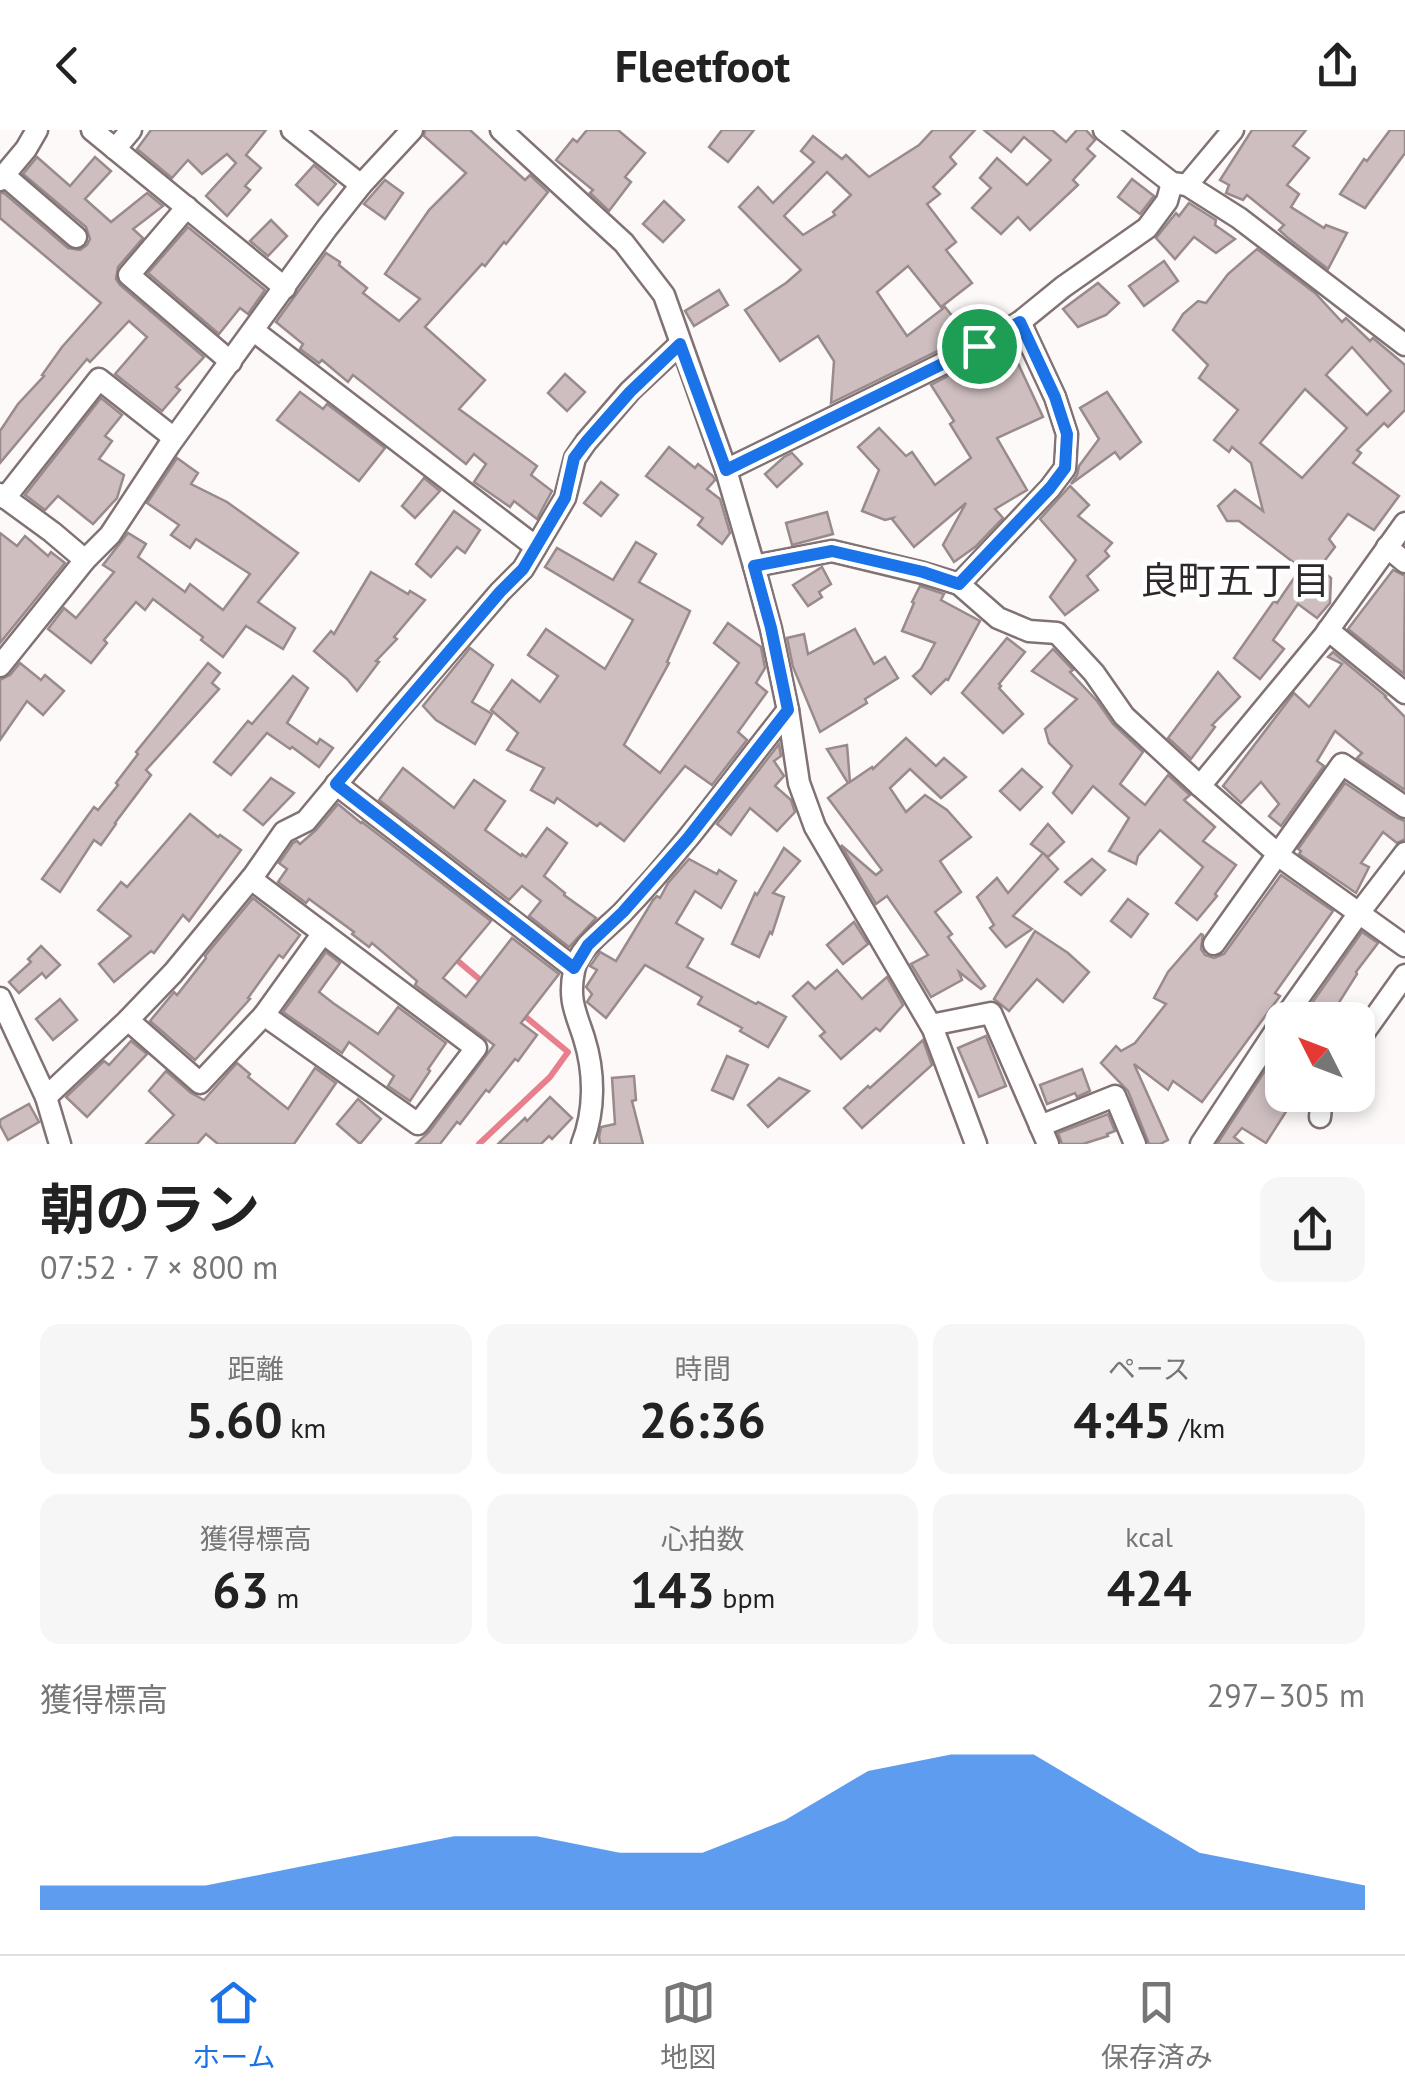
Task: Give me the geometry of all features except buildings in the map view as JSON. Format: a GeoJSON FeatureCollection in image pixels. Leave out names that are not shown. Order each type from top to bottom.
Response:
{"type":"FeatureCollection","features":[{"type":"Feature","properties":{"kind":"street"},"geometry":{"type":"LineString","coordinates":[[36,130],[2,178],[76,237]]}},
{"type":"Feature","properties":{"kind":"street"},"geometry":{"type":"LineString","coordinates":[[92,130],[284,288]]}},
{"type":"Feature","properties":{"kind":"street"},"geometry":{"type":"LineString","coordinates":[[115,149],[131,130]]}},
{"type":"Feature","properties":{"kind":"street"},"geometry":{"type":"LineString","coordinates":[[292,130],[361,185]]}},
{"type":"Feature","properties":{"kind":"street"},"geometry":{"type":"LineString","coordinates":[[0,666],[84,560],[110,535],[174,438],[284,288],[361,185],[412,130]]}},
{"type":"Feature","properties":{"kind":"street"},"geometry":{"type":"LineString","coordinates":[[501,130],[624,243],[664,294],[726,470],[754,566],[771,628],[799,782],[815,828],[931,1025],[976,1144]]}},
{"type":"Feature","properties":{"kind":"street"},"geometry":{"type":"LineString","coordinates":[[1104,130],[1180,184],[1239,218],[1405,344]]}},
{"type":"Feature","properties":{"kind":"street"},"geometry":{"type":"LineString","coordinates":[[726,470],[979,346],[1020,322],[1147,228],[1180,184],[1232,130]]}},
{"type":"Feature","properties":{"kind":"street"},"geometry":{"type":"LineString","coordinates":[[187,207],[129,275],[231,362]]}},
{"type":"Feature","properties":{"kind":"street"},"geometry":{"type":"LineString","coordinates":[[959,584],[1065,468],[1067,434],[1055,397],[1020,322]]}},
{"type":"Feature","properties":{"kind":"street"},"geometry":{"type":"LineString","coordinates":[[254,332],[536,548]]}},
{"type":"Feature","properties":{"kind":"street"},"geometry":{"type":"LineString","coordinates":[[46,1097],[172,973],[251,879],[284,832],[306,821],[523,569],[565,498],[574,458],[630,392],[680,344]]}},
{"type":"Feature","properties":{"kind":"street"},"geometry":{"type":"LineString","coordinates":[[84,560],[3,496],[99,379],[174,438]]}},
{"type":"Feature","properties":{"kind":"street"},"geometry":{"type":"LineString","coordinates":[[1200,786],[1328,630],[1405,522]]}},
{"type":"Feature","properties":{"kind":"street"},"geometry":{"type":"LineString","coordinates":[[1387,548],[1405,562]]}},
{"type":"Feature","properties":{"kind":"street"},"geometry":{"type":"LineString","coordinates":[[754,566],[832,551],[959,584],[998,618],[1029,631],[1057,634],[1094,673],[1124,716],[1200,786],[1279,854],[1405,946]]}},
{"type":"Feature","properties":{"kind":"street"},"geometry":{"type":"LineString","coordinates":[[1328,630],[1405,694]]}},
{"type":"Feature","properties":{"kind":"street"},"geometry":{"type":"LineString","coordinates":[[582,1144],[593,1106],[585,1040],[572,1006],[574,968],[588,945],[623,912],[688,838],[788,710]]}},
{"type":"Feature","properties":{"kind":"street"},"geometry":{"type":"LineString","coordinates":[[1214,944],[1342,764],[1405,807]]}},
{"type":"Feature","properties":{"kind":"street"},"geometry":{"type":"LineString","coordinates":[[336,784],[574,968]]}},
{"type":"Feature","properties":{"kind":"street"},"geometry":{"type":"LineString","coordinates":[[1296,1002],[1405,853]]}},
{"type":"Feature","properties":{"kind":"street"},"geometry":{"type":"LineString","coordinates":[[251,879],[476,1048],[418,1124],[264,1016]]}},
{"type":"Feature","properties":{"kind":"street"},"geometry":{"type":"LineString","coordinates":[[128,1020],[200,1083],[264,1016],[323,934]]}},
{"type":"Feature","properties":{"kind":"street"},"geometry":{"type":"LineString","coordinates":[[1375,1017],[1405,975]]}},
{"type":"Feature","properties":{"kind":"street"},"geometry":{"type":"LineString","coordinates":[[0,998],[46,1097],[60,1144]]}},
{"type":"Feature","properties":{"kind":"street"},"geometry":{"type":"LineString","coordinates":[[931,1025],[991,1013],[1044,1135],[1115,1096],[1135,1144]]}},
{"type":"Feature","properties":{"kind":"street"},"geometry":{"type":"LineString","coordinates":[[1201,1144],[1265,1047]]}},
{"type":"Feature","properties":{"kind":"street"},"geometry":{"type":"LineString","coordinates":[[1320,1112],[1320,1117]]}},
{"type":"Feature","properties":{"kind":"waterway"},"geometry":{"type":"LineString","coordinates":[[452,956],[484,983]]}},
{"type":"Feature","properties":{"kind":"waterway"},"geometry":{"type":"LineString","coordinates":[[479,1144],[550,1077],[568,1052],[521,1013]]}},
{"type":"Feature","properties":{"kind":"district","name":"良町五丁目"},"geometry":{"type":"Point","coordinates":[1235,581]}},
{"type":"Feature","properties":{"kind":"route"},"geometry":{"type":"LineString","coordinates":[[1020,322],[1055,397],[1067,434],[1065,468],[959,584],[832,551],[754,566],[788,710],[688,838],[623,912],[588,945],[574,968],[336,784],[523,569],[565,498],[574,458],[630,392],[680,344],[726,470],[979,346],[1020,322]]}}]}
